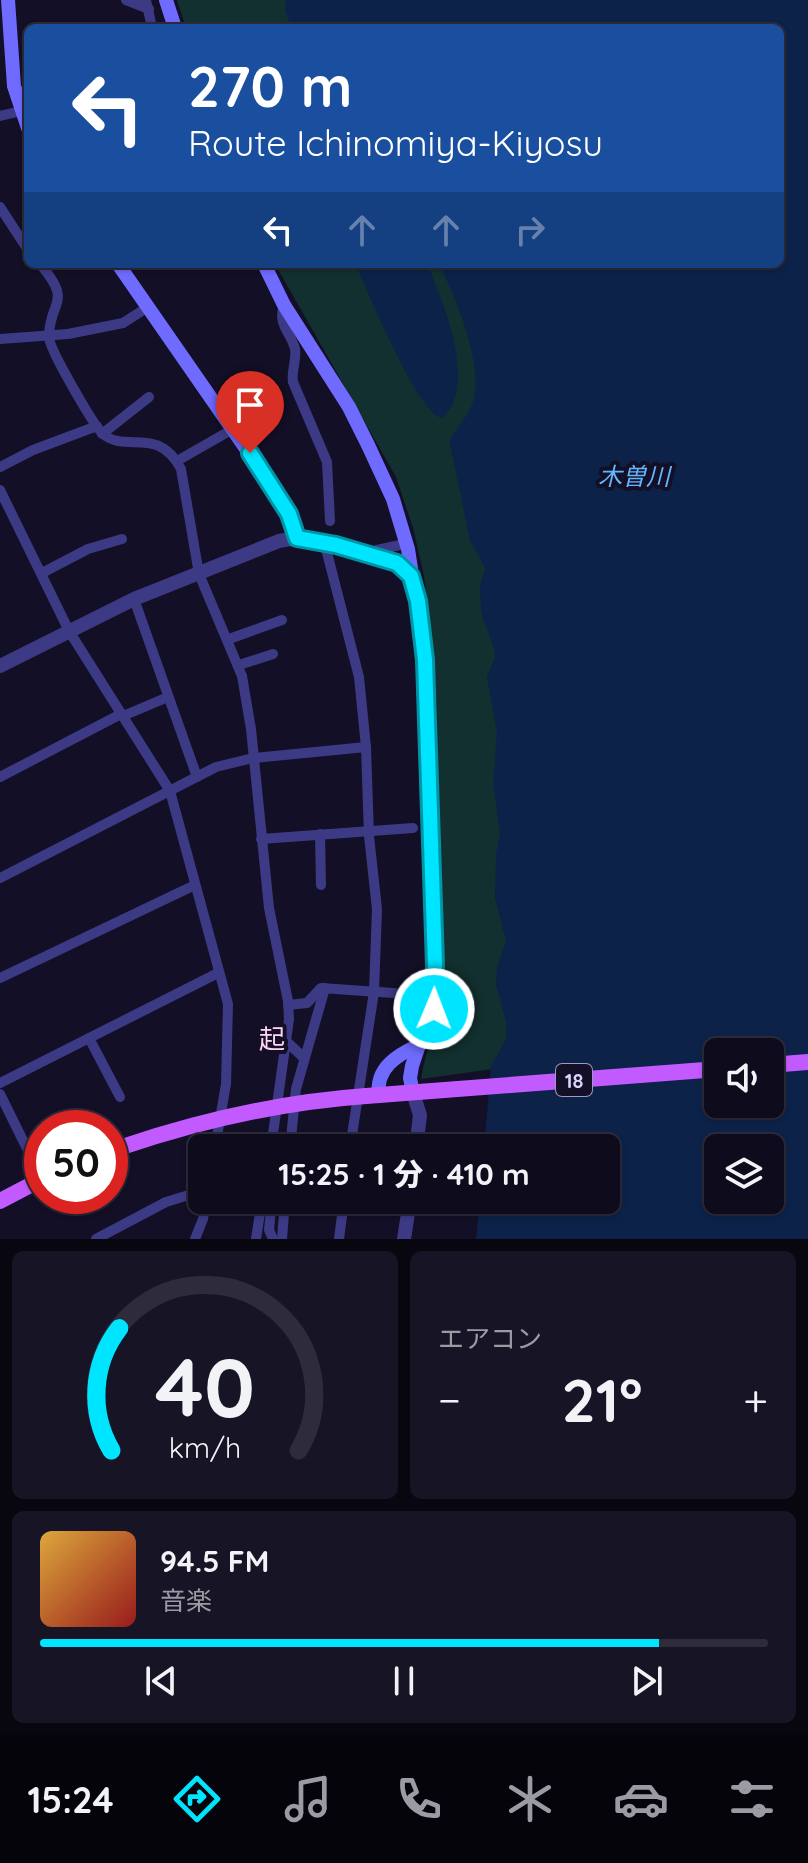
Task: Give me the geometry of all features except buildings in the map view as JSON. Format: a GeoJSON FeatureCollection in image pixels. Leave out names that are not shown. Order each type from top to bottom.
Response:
{"type":"FeatureCollection","features":[{"type":"Feature","properties":{"kind":"main road"},"geometry":{"type":"LineString","coordinates":[[8,0],[14,86],[24,110]]}},
{"type":"Feature","properties":{"kind":"main road"},"geometry":{"type":"LineString","coordinates":[[166,0],[174,24]]}},
{"type":"Feature","properties":{"kind":"main road"},"geometry":{"type":"LineString","coordinates":[[121,268],[283,502],[295,526],[297,538],[336,545],[397,563],[411,576]]}},
{"type":"Feature","properties":{"kind":"main road"},"geometry":{"type":"LineString","coordinates":[[266,268],[284,305],[349,407],[368,445],[398,512],[418,601],[425,660],[435,965],[432,1018],[429,1034],[419,1045],[390,1062],[373,1096]]}},
{"type":"Feature","properties":{"kind":"main road"},"geometry":{"type":"LineString","coordinates":[[419,1045],[410,1078],[421,1092]]}},
{"type":"Feature","properties":{"kind":"main road"},"geometry":{"type":"LineString","coordinates":[[784,1064],[808,1062]]}},
{"type":"Feature","properties":{"kind":"main road","name":"18"},"geometry":{"type":"LineString","coordinates":[[128,1145],[246,1112],[317,1101],[704,1070]]}},
{"type":"Feature","properties":{"kind":"main road"},"geometry":{"type":"LineString","coordinates":[[0,1201],[24,1188]]}},
{"type":"Feature","properties":{"kind":"street"},"geometry":{"type":"LineString","coordinates":[[126,0],[147,5]]}},
{"type":"Feature","properties":{"kind":"street"},"geometry":{"type":"LineString","coordinates":[[0,116],[24,110]]}},
{"type":"Feature","properties":{"kind":"street"},"geometry":{"type":"LineString","coordinates":[[0,207],[24,244]]}},
{"type":"Feature","properties":{"kind":"street"},"geometry":{"type":"LineString","coordinates":[[43,268],[57,290],[59,302],[49,336],[56,358],[100,430],[123,441],[152,442],[177,461],[184,483],[199,574],[239,665],[253,758],[269,908],[288,1005],[273,1134]]}},
{"type":"Feature","properties":{"kind":"street"},"geometry":{"type":"LineString","coordinates":[[284,305],[280,315],[282,324],[295,347],[291,374],[293,382],[327,462],[330,521]]}},
{"type":"Feature","properties":{"kind":"street"},"geometry":{"type":"LineString","coordinates":[[0,339],[49,336],[123,323],[148,307]]}},
{"type":"Feature","properties":{"kind":"street"},"geometry":{"type":"LineString","coordinates":[[0,467],[33,450],[100,430],[149,397]]}},
{"type":"Feature","properties":{"kind":"street"},"geometry":{"type":"LineString","coordinates":[[177,461],[233,429]]}},
{"type":"Feature","properties":{"kind":"street"},"geometry":{"type":"LineString","coordinates":[[0,490],[69,631],[170,791],[228,1004],[226,1084],[217,1134]]}},
{"type":"Feature","properties":{"kind":"street"},"geometry":{"type":"LineString","coordinates":[[0,666],[134,599],[279,541],[297,538]]}},
{"type":"Feature","properties":{"kind":"street"},"geometry":{"type":"LineString","coordinates":[[42,573],[88,549],[122,539]]}},
{"type":"Feature","properties":{"kind":"street"},"geometry":{"type":"LineString","coordinates":[[325,545],[359,677],[366,747],[368,831],[377,909],[374,992],[352,1134]]}},
{"type":"Feature","properties":{"kind":"street"},"geometry":{"type":"LineString","coordinates":[[373,556],[377,550],[400,545]]}},
{"type":"Feature","properties":{"kind":"street"},"geometry":{"type":"LineString","coordinates":[[134,599],[197,777]]}},
{"type":"Feature","properties":{"kind":"street"},"geometry":{"type":"LineString","coordinates":[[229,639],[282,620]]}},
{"type":"Feature","properties":{"kind":"street"},"geometry":{"type":"LineString","coordinates":[[239,665],[273,654]]}},
{"type":"Feature","properties":{"kind":"street"},"geometry":{"type":"LineString","coordinates":[[0,777],[122,715],[168,697]]}},
{"type":"Feature","properties":{"kind":"street"},"geometry":{"type":"LineString","coordinates":[[0,878],[216,767],[253,758],[366,747]]}},
{"type":"Feature","properties":{"kind":"street"},"geometry":{"type":"LineString","coordinates":[[261,839],[413,828]]}},
{"type":"Feature","properties":{"kind":"street"},"geometry":{"type":"LineString","coordinates":[[320,834],[321,885]]}},
{"type":"Feature","properties":{"kind":"street"},"geometry":{"type":"LineString","coordinates":[[0,978],[195,885]]}},
{"type":"Feature","properties":{"kind":"street"},"geometry":{"type":"LineString","coordinates":[[0,1083],[218,973]]}},
{"type":"Feature","properties":{"kind":"street"},"geometry":{"type":"LineString","coordinates":[[288,1005],[307,1003],[321,988],[422,995]]}},
{"type":"Feature","properties":{"kind":"street"},"geometry":{"type":"LineString","coordinates":[[291,1134],[296,1089],[325,988]]}},
{"type":"Feature","properties":{"kind":"street"},"geometry":{"type":"LineString","coordinates":[[89,1038],[120,1097]]}},
{"type":"Feature","properties":{"kind":"street"},"geometry":{"type":"LineString","coordinates":[[285,1040],[304,1058]]}},
{"type":"Feature","properties":{"kind":"street"},"geometry":{"type":"LineString","coordinates":[[418,1134],[421,1092]]}},
{"type":"Feature","properties":{"kind":"street"},"geometry":{"type":"LineString","coordinates":[[0,1094],[24,1143]]}},
{"type":"Feature","properties":{"kind":"street"},"geometry":{"type":"LineString","coordinates":[[96,1239],[166,1202],[188,1195]]}},
{"type":"Feature","properties":{"kind":"street"},"geometry":{"type":"LineString","coordinates":[[195,1239],[202,1214]]}},
{"type":"Feature","properties":{"kind":"street"},"geometry":{"type":"LineString","coordinates":[[256,1239],[262,1214]]}},
{"type":"Feature","properties":{"kind":"street"},"geometry":{"type":"LineString","coordinates":[[267,1214],[273,1239]]}},
{"type":"Feature","properties":{"kind":"street"},"geometry":{"type":"LineString","coordinates":[[282,1239],[284,1214]]}},
{"type":"Feature","properties":{"kind":"street"},"geometry":{"type":"LineString","coordinates":[[339,1239],[342,1214]]}},
{"type":"Feature","properties":{"kind":"street"},"geometry":{"type":"LineString","coordinates":[[404,1239],[408,1214]]}},
{"type":"Feature","properties":{"kind":"green space"},"geometry":{"type":"Polygon","coordinates":[[[177,0],[289,0],[302,24],[185,24],[177,0]]]}},
{"type":"Feature","properties":{"kind":"green space"},"geometry":{"type":"Polygon","coordinates":[[[277,268],[456,268],[472,307],[494,607],[511,919],[507,1038],[493,1069],[421,1079],[441,1003],[437,705],[424,576],[413,528],[396,477],[277,268]]]}},
{"type":"Feature","properties":{"kind":"water","name":"木曽川"},"geometry":{"type":"Polygon","coordinates":[[[286,0],[808,0],[808,1239],[476,1239],[479,1214],[620,1214],[620,1134],[485,1134],[491,1066],[506,1039],[506,1022],[496,984],[497,967],[506,941],[495,898],[500,833],[493,783],[497,733],[487,677],[495,657],[481,612],[480,586],[485,568],[470,540],[450,444],[450,439],[473,402],[475,369],[460,313],[441,268],[784,268],[784,24],[290,24],[285,10],[286,0]]]}},
{"type":"Feature","properties":{"kind":"water"},"geometry":{"type":"Polygon","coordinates":[[[357,268],[429,268],[449,321],[458,365],[458,386],[453,404],[442,418],[420,396],[357,268]]]}},
{"type":"Feature","properties":{"kind":"district","name":"起"},"geometry":{"type":"Point","coordinates":[272,1038]}},
{"type":"Feature","properties":{"kind":"route"},"geometry":{"type":"LineString","coordinates":[[250,453],[283,502],[295,526],[297,538],[336,545],[397,563],[411,576],[418,601],[425,660],[434,1009]]}}]}
